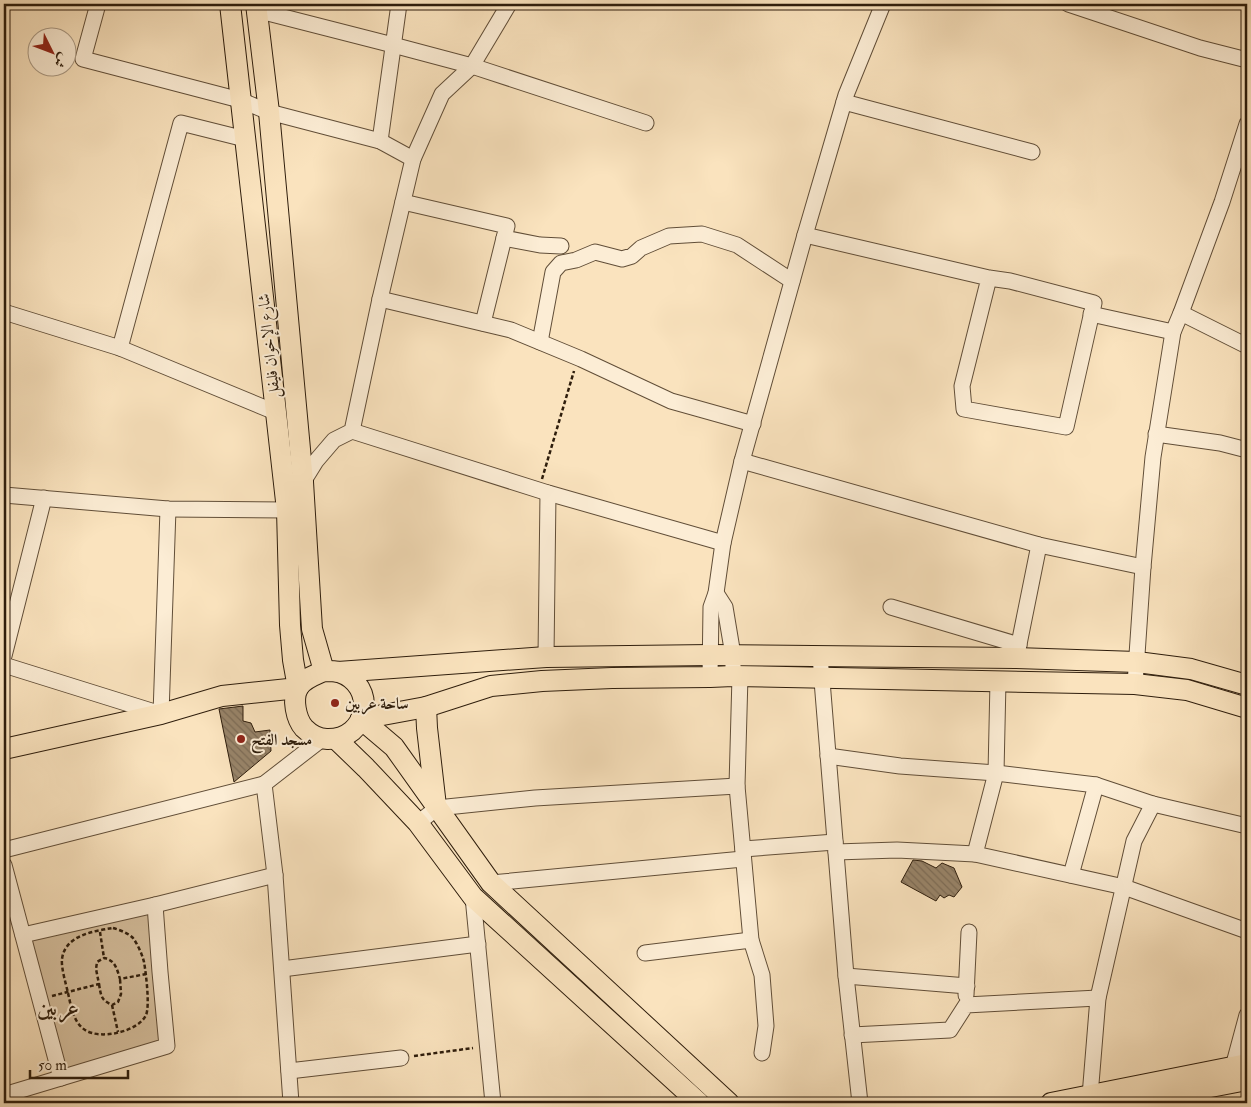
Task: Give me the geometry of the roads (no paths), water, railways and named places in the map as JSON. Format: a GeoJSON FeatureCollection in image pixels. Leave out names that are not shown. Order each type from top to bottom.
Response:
{"type":"FeatureCollection","features":[{"type":"Feature","properties":{"kind":"main road","name":"شارع الإخوان فليفل"},"geometry":{"type":"LineString","coordinates":[[230,4],[286,510],[292,660],[298,688]]}},
{"type":"Feature","properties":{"kind":"main road","name":"شارع الإخوان فليفل"},"geometry":{"type":"LineString","coordinates":[[256,7],[269,112],[303,482],[312,629],[331,671]]}},
{"type":"Feature","properties":{"kind":"main road"},"geometry":{"type":"LineString","coordinates":[[4,749],[161,714],[222,696],[298,688],[309,678],[331,671],[546,658],[710,655],[820,656],[1017,651],[1191,669],[1247,685]]}},
{"type":"Feature","properties":{"kind":"main road"},"geometry":{"type":"LineString","coordinates":[[329,739],[351,732],[361,719],[364,710],[364,700],[359,687],[350,677],[331,671]]}},
{"type":"Feature","properties":{"kind":"main road"},"geometry":{"type":"LineString","coordinates":[[361,719],[426,707],[491,686],[542,681],[736,676],[1135,684],[1187,690],[1247,708]]}},
{"type":"Feature","properties":{"kind":"main road"},"geometry":{"type":"LineString","coordinates":[[298,688],[296,712],[300,724],[309,733],[329,739],[366,768],[418,823],[473,897],[699,1103]]}},
{"type":"Feature","properties":{"kind":"main road"},"geometry":{"type":"LineString","coordinates":[[426,707],[437,808]]}},
{"type":"Feature","properties":{"kind":"main road"},"geometry":{"type":"LineString","coordinates":[[361,719],[394,746],[490,883],[730,1103]]}},
{"type":"Feature","properties":{"kind":"main road"},"geometry":{"type":"LineString","coordinates":[[1127,1103],[1206,1088],[1242,1070]]}},
{"type":"Feature","properties":{"kind":"main road"},"geometry":{"type":"LineString","coordinates":[[1051,1103],[1090,1096],[1206,1088]]}},
{"type":"Feature","properties":{"kind":"street"},"geometry":{"type":"LineString","coordinates":[[98,4],[83,59],[240,100],[269,112],[380,141],[413,159]]}},
{"type":"Feature","properties":{"kind":"street"},"geometry":{"type":"LineString","coordinates":[[380,141],[399,4]]}},
{"type":"Feature","properties":{"kind":"street"},"geometry":{"type":"LineString","coordinates":[[352,431],[380,299],[413,159],[442,94],[472,66],[509,4]]}},
{"type":"Feature","properties":{"kind":"street"},"geometry":{"type":"LineString","coordinates":[[710,677],[711,607],[716,593],[723,543],[742,461],[844,102],[883,4]]}},
{"type":"Feature","properties":{"kind":"street"},"geometry":{"type":"LineString","coordinates":[[1068,4],[1200,48],[1247,60]]}},
{"type":"Feature","properties":{"kind":"street"},"geometry":{"type":"LineString","coordinates":[[256,7],[472,66],[646,123]]}},
{"type":"Feature","properties":{"kind":"street"},"geometry":{"type":"LineString","coordinates":[[844,102],[1032,152]]}},
{"type":"Feature","properties":{"kind":"street"},"geometry":{"type":"LineString","coordinates":[[120,348],[181,123],[245,139]]}},
{"type":"Feature","properties":{"kind":"street"},"geometry":{"type":"LineString","coordinates":[[1135,684],[1152,457],[1173,332],[1222,202],[1247,124]]}},
{"type":"Feature","properties":{"kind":"street"},"geometry":{"type":"LineString","coordinates":[[403,202],[507,226],[484,324]]}},
{"type":"Feature","properties":{"kind":"street"},"geometry":{"type":"LineString","coordinates":[[540,342],[553,272],[561,263],[576,260],[594,252],[622,258],[632,256],[641,248],[669,236],[702,234],[736,245],[792,281]]}},
{"type":"Feature","properties":{"kind":"street"},"geometry":{"type":"LineString","coordinates":[[805,236],[1010,282],[1094,303],[1066,427],[964,409],[962,386],[989,278]]}},
{"type":"Feature","properties":{"kind":"street"},"geometry":{"type":"LineString","coordinates":[[504,238],[540,245],[561,246]]}},
{"type":"Feature","properties":{"kind":"street"},"geometry":{"type":"LineString","coordinates":[[380,299],[511,330],[578,358],[671,401],[753,424]]}},
{"type":"Feature","properties":{"kind":"street"},"geometry":{"type":"LineString","coordinates":[[4,312],[120,348],[276,412]]}},
{"type":"Feature","properties":{"kind":"street"},"geometry":{"type":"LineString","coordinates":[[1091,314],[1173,332]]}},
{"type":"Feature","properties":{"kind":"street"},"geometry":{"type":"LineString","coordinates":[[1181,314],[1246,346]]}},
{"type":"Feature","properties":{"kind":"street"},"geometry":{"type":"LineString","coordinates":[[303,482],[316,461],[334,440],[352,431],[543,491],[723,543]]}},
{"type":"Feature","properties":{"kind":"street"},"geometry":{"type":"LineString","coordinates":[[1156,434],[1220,443],[1247,450]]}},
{"type":"Feature","properties":{"kind":"street"},"geometry":{"type":"LineString","coordinates":[[742,461],[1040,545],[1143,567]]}},
{"type":"Feature","properties":{"kind":"street"},"geometry":{"type":"LineString","coordinates":[[543,491],[546,658]]}},
{"type":"Feature","properties":{"kind":"street"},"geometry":{"type":"LineString","coordinates":[[4,495],[168,509],[286,510]]}},
{"type":"Feature","properties":{"kind":"street"},"geometry":{"type":"LineString","coordinates":[[4,656],[44,498]]}},
{"type":"Feature","properties":{"kind":"street"},"geometry":{"type":"LineString","coordinates":[[4,665],[161,714],[168,509]]}},
{"type":"Feature","properties":{"kind":"street"},"geometry":{"type":"LineString","coordinates":[[891,608],[1017,651],[1040,545]]}},
{"type":"Feature","properties":{"kind":"street"},"geometry":{"type":"LineString","coordinates":[[716,593],[724,607],[736,676],[737,786],[751,940],[762,975],[766,1026],[762,1053]]}},
{"type":"Feature","properties":{"kind":"street"},"geometry":{"type":"LineString","coordinates":[[820,656],[846,976],[860,1103]]}},
{"type":"Feature","properties":{"kind":"street"},"geometry":{"type":"LineString","coordinates":[[975,854],[996,773],[998,681]]}},
{"type":"Feature","properties":{"kind":"street"},"geometry":{"type":"LineString","coordinates":[[4,850],[264,784],[329,739]]}},
{"type":"Feature","properties":{"kind":"street"},"geometry":{"type":"LineString","coordinates":[[828,756],[900,766],[996,773],[1096,785],[1153,804],[1247,826]]}},
{"type":"Feature","properties":{"kind":"street"},"geometry":{"type":"LineString","coordinates":[[264,784],[275,875],[291,1103]]}},
{"type":"Feature","properties":{"kind":"street"},"geometry":{"type":"LineString","coordinates":[[1071,875],[1096,785]]}},
{"type":"Feature","properties":{"kind":"street"},"geometry":{"type":"LineString","coordinates":[[418,823],[437,808],[535,798],[737,786]]}},
{"type":"Feature","properties":{"kind":"street"},"geometry":{"type":"LineString","coordinates":[[1090,1096],[1098,998],[1134,841],[1153,804]]}},
{"type":"Feature","properties":{"kind":"street"},"geometry":{"type":"LineString","coordinates":[[490,883],[743,854],[836,847],[975,854],[1124,887],[1247,931]]}},
{"type":"Feature","properties":{"kind":"street"},"geometry":{"type":"LineString","coordinates":[[4,865],[61,1078]]}},
{"type":"Feature","properties":{"kind":"street"},"geometry":{"type":"LineString","coordinates":[[22,935],[275,875]]}},
{"type":"Feature","properties":{"kind":"street"},"geometry":{"type":"LineString","coordinates":[[473,897],[493,1103]]}},
{"type":"Feature","properties":{"kind":"street"},"geometry":{"type":"LineString","coordinates":[[4,1095],[167,1046],[152,973],[155,905]]}},
{"type":"Feature","properties":{"kind":"street"},"geometry":{"type":"LineString","coordinates":[[852,1035],[950,1030],[966,1005],[969,932]]}},
{"type":"Feature","properties":{"kind":"street"},"geometry":{"type":"LineString","coordinates":[[645,953],[751,940]]}},
{"type":"Feature","properties":{"kind":"street"},"geometry":{"type":"LineString","coordinates":[[282,969],[478,944]]}},
{"type":"Feature","properties":{"kind":"street"},"geometry":{"type":"LineString","coordinates":[[846,976],[967,986]]}},
{"type":"Feature","properties":{"kind":"street"},"geometry":{"type":"LineString","coordinates":[[966,1005],[1098,998]]}},
{"type":"Feature","properties":{"kind":"street"},"geometry":{"type":"LineString","coordinates":[[1242,1070],[1247,1015]]}},
{"type":"Feature","properties":{"kind":"street"},"geometry":{"type":"LineString","coordinates":[[289,1071],[400,1058]]}},
{"type":"Feature","properties":{"kind":"place","name":"ساحة عربين"},"geometry":{"type":"Point","coordinates":[335,703]}},
{"type":"Feature","properties":{"kind":"place","name":"مسجد الفتح"},"geometry":{"type":"Point","coordinates":[241,739]}},
{"type":"Feature","properties":{"kind":"district","name":"عربين"},"geometry":{"type":"Point","coordinates":[58,1008]}}]}
